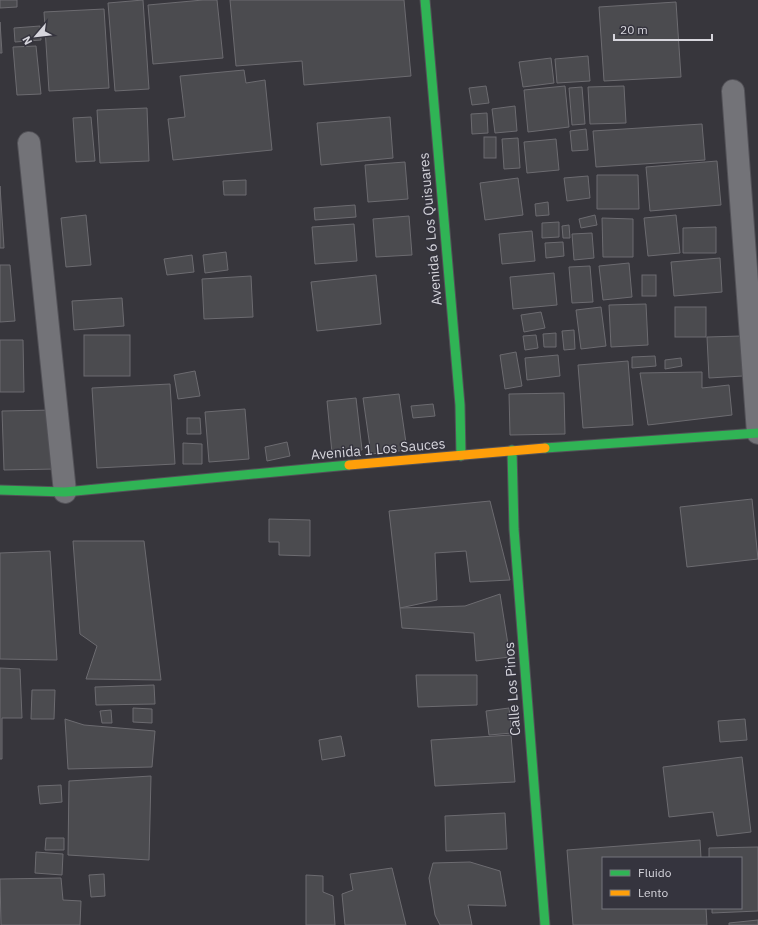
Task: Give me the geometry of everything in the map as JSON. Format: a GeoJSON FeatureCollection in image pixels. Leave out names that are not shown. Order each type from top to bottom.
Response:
{"type":"FeatureCollection","features":[{"type":"Feature","properties":{"kind":"street","name":"Avenida 6 Los Quisuares"},"geometry":{"type":"LineString","coordinates":[[425,0],[460,405],[461,456]]}},
{"type":"Feature","properties":{"kind":"street"},"geometry":{"type":"LineString","coordinates":[[734,91],[758,433]]}},
{"type":"Feature","properties":{"kind":"street"},"geometry":{"type":"LineString","coordinates":[[29,143],[65,492]]}},
{"type":"Feature","properties":{"kind":"street","name":"Avenida 1 Los Sauces"},"geometry":{"type":"LineString","coordinates":[[0,490],[65,492],[461,456],[512,450],[758,433]]}},
{"type":"Feature","properties":{"kind":"street","name":"Calle Los Pinos"},"geometry":{"type":"LineString","coordinates":[[512,450],[514,529],[545,925]]}},
{"type":"Feature","properties":{"kind":"building"},"geometry":{"type":"Polygon","coordinates":[[[0,0],[17,0],[17,7],[0,8],[0,0]]]}},
{"type":"Feature","properties":{"kind":"building"},"geometry":{"type":"Polygon","coordinates":[[[143,0],[149,89],[115,91],[108,3],[143,0]]]}},
{"type":"Feature","properties":{"kind":"building"},"geometry":{"type":"Polygon","coordinates":[[[217,0],[223,58],[153,64],[148,5],[217,0]]]}},
{"type":"Feature","properties":{"kind":"building"},"geometry":{"type":"Polygon","coordinates":[[[230,0],[404,0],[411,76],[304,85],[302,61],[236,66],[230,0]]]}},
{"type":"Feature","properties":{"kind":"building"},"geometry":{"type":"Polygon","coordinates":[[[676,2],[681,77],[604,81],[599,7],[676,2]]]}},
{"type":"Feature","properties":{"kind":"building"},"geometry":{"type":"Polygon","coordinates":[[[104,9],[109,88],[49,91],[44,12],[104,9]]]}},
{"type":"Feature","properties":{"kind":"building"},"geometry":{"type":"Polygon","coordinates":[[[0,22],[2,53],[0,53],[0,22]]]}},
{"type":"Feature","properties":{"kind":"building"},"geometry":{"type":"Polygon","coordinates":[[[40,26],[41,40],[15,42],[14,28],[40,26]]]}},
{"type":"Feature","properties":{"kind":"building"},"geometry":{"type":"Polygon","coordinates":[[[36,46],[41,94],[17,95],[13,47],[36,46]]]}},
{"type":"Feature","properties":{"kind":"building"},"geometry":{"type":"Polygon","coordinates":[[[588,56],[590,81],[557,83],[555,59],[588,56]]]}},
{"type":"Feature","properties":{"kind":"building"},"geometry":{"type":"Polygon","coordinates":[[[551,58],[554,83],[523,87],[519,62],[551,58]]]}},
{"type":"Feature","properties":{"kind":"building"},"geometry":{"type":"Polygon","coordinates":[[[244,70],[246,83],[265,80],[272,150],[173,160],[168,119],[185,117],[180,76],[244,70]]]}},
{"type":"Feature","properties":{"kind":"building"},"geometry":{"type":"Polygon","coordinates":[[[486,86],[489,103],[472,105],[469,88],[486,86]]]}},
{"type":"Feature","properties":{"kind":"building"},"geometry":{"type":"Polygon","coordinates":[[[565,86],[569,127],[528,132],[524,90],[565,86]]]}},
{"type":"Feature","properties":{"kind":"building"},"geometry":{"type":"Polygon","coordinates":[[[624,86],[626,123],[590,124],[588,87],[624,86]]]}},
{"type":"Feature","properties":{"kind":"building"},"geometry":{"type":"Polygon","coordinates":[[[582,87],[585,124],[572,125],[569,88],[582,87]]]}},
{"type":"Feature","properties":{"kind":"building"},"geometry":{"type":"Polygon","coordinates":[[[515,106],[517,131],[495,133],[492,109],[515,106]]]}},
{"type":"Feature","properties":{"kind":"building"},"geometry":{"type":"Polygon","coordinates":[[[147,108],[149,161],[100,163],[97,110],[147,108]]]}},
{"type":"Feature","properties":{"kind":"building"},"geometry":{"type":"Polygon","coordinates":[[[487,113],[488,133],[472,134],[471,114],[487,113]]]}},
{"type":"Feature","properties":{"kind":"building"},"geometry":{"type":"Polygon","coordinates":[[[91,117],[95,161],[76,162],[73,118],[91,117]]]}},
{"type":"Feature","properties":{"kind":"building"},"geometry":{"type":"Polygon","coordinates":[[[390,117],[393,158],[321,165],[317,123],[390,117]]]}},
{"type":"Feature","properties":{"kind":"building"},"geometry":{"type":"Polygon","coordinates":[[[702,124],[705,160],[596,167],[593,131],[702,124]]]}},
{"type":"Feature","properties":{"kind":"building"},"geometry":{"type":"Polygon","coordinates":[[[586,129],[588,150],[572,151],[570,131],[586,129]]]}},
{"type":"Feature","properties":{"kind":"building"},"geometry":{"type":"Polygon","coordinates":[[[484,137],[496,137],[496,158],[484,158],[484,137]]]}},
{"type":"Feature","properties":{"kind":"building"},"geometry":{"type":"Polygon","coordinates":[[[518,138],[520,168],[504,169],[502,139],[518,138]]]}},
{"type":"Feature","properties":{"kind":"building"},"geometry":{"type":"Polygon","coordinates":[[[556,139],[559,170],[527,173],[524,142],[556,139]]]}},
{"type":"Feature","properties":{"kind":"building"},"geometry":{"type":"Polygon","coordinates":[[[717,161],[721,205],[650,211],[646,167],[717,161]]]}},
{"type":"Feature","properties":{"kind":"building"},"geometry":{"type":"Polygon","coordinates":[[[405,162],[408,199],[368,202],[365,165],[405,162]]]}},
{"type":"Feature","properties":{"kind":"building"},"geometry":{"type":"Polygon","coordinates":[[[597,175],[638,175],[639,209],[597,209],[597,175]]]}},
{"type":"Feature","properties":{"kind":"building"},"geometry":{"type":"Polygon","coordinates":[[[588,176],[590,198],[567,201],[564,178],[588,176]]]}},
{"type":"Feature","properties":{"kind":"building"},"geometry":{"type":"Polygon","coordinates":[[[518,178],[523,215],[485,220],[480,183],[518,178]]]}},
{"type":"Feature","properties":{"kind":"building"},"geometry":{"type":"Polygon","coordinates":[[[246,180],[246,195],[224,195],[223,181],[246,180]]]}},
{"type":"Feature","properties":{"kind":"building"},"geometry":{"type":"Polygon","coordinates":[[[0,186],[4,248],[0,248],[0,186]]]}},
{"type":"Feature","properties":{"kind":"building"},"geometry":{"type":"Polygon","coordinates":[[[548,202],[549,215],[536,216],[535,204],[548,202]]]}},
{"type":"Feature","properties":{"kind":"building"},"geometry":{"type":"Polygon","coordinates":[[[355,205],[356,217],[315,220],[314,208],[355,205]]]}},
{"type":"Feature","properties":{"kind":"building"},"geometry":{"type":"Polygon","coordinates":[[[86,215],[91,265],[66,267],[61,218],[86,215]]]}},
{"type":"Feature","properties":{"kind":"building"},"geometry":{"type":"Polygon","coordinates":[[[595,215],[597,225],[581,228],[579,219],[595,215]]]}},
{"type":"Feature","properties":{"kind":"building"},"geometry":{"type":"Polygon","coordinates":[[[676,215],[680,253],[648,256],[644,218],[676,215]]]}},
{"type":"Feature","properties":{"kind":"building"},"geometry":{"type":"Polygon","coordinates":[[[409,216],[412,255],[376,257],[373,219],[409,216]]]}},
{"type":"Feature","properties":{"kind":"building"},"geometry":{"type":"Polygon","coordinates":[[[602,218],[633,219],[633,257],[603,257],[602,218]]]}},
{"type":"Feature","properties":{"kind":"building"},"geometry":{"type":"Polygon","coordinates":[[[559,222],[559,237],[542,238],[542,223],[559,222]]]}},
{"type":"Feature","properties":{"kind":"building"},"geometry":{"type":"Polygon","coordinates":[[[354,224],[357,261],[315,264],[312,227],[354,224]]]}},
{"type":"Feature","properties":{"kind":"building"},"geometry":{"type":"Polygon","coordinates":[[[569,225],[570,238],[563,238],[562,226],[569,225]]]}},
{"type":"Feature","properties":{"kind":"building"},"geometry":{"type":"Polygon","coordinates":[[[716,227],[716,253],[683,253],[683,228],[716,227]]]}},
{"type":"Feature","properties":{"kind":"building"},"geometry":{"type":"Polygon","coordinates":[[[532,231],[535,261],[502,264],[499,234],[532,231]]]}},
{"type":"Feature","properties":{"kind":"building"},"geometry":{"type":"Polygon","coordinates":[[[592,233],[594,258],[574,260],[572,234],[592,233]]]}},
{"type":"Feature","properties":{"kind":"building"},"geometry":{"type":"Polygon","coordinates":[[[563,242],[564,256],[546,258],[545,243],[563,242]]]}},
{"type":"Feature","properties":{"kind":"building"},"geometry":{"type":"Polygon","coordinates":[[[226,252],[228,270],[205,273],[203,255],[226,252]]]}},
{"type":"Feature","properties":{"kind":"building"},"geometry":{"type":"Polygon","coordinates":[[[192,255],[194,272],[167,275],[164,259],[192,255]]]}},
{"type":"Feature","properties":{"kind":"building"},"geometry":{"type":"Polygon","coordinates":[[[720,258],[722,292],[674,296],[671,262],[720,258]]]}},
{"type":"Feature","properties":{"kind":"building"},"geometry":{"type":"Polygon","coordinates":[[[629,263],[632,297],[603,300],[599,266],[629,263]]]}},
{"type":"Feature","properties":{"kind":"building"},"geometry":{"type":"Polygon","coordinates":[[[0,265],[10,265],[15,321],[0,322],[0,265]]]}},
{"type":"Feature","properties":{"kind":"building"},"geometry":{"type":"Polygon","coordinates":[[[590,266],[593,302],[572,303],[569,267],[590,266]]]}},
{"type":"Feature","properties":{"kind":"building"},"geometry":{"type":"Polygon","coordinates":[[[554,273],[557,305],[513,309],[510,277],[554,273]]]}},
{"type":"Feature","properties":{"kind":"building"},"geometry":{"type":"Polygon","coordinates":[[[376,275],[381,324],[317,331],[311,282],[376,275]]]}},
{"type":"Feature","properties":{"kind":"building"},"geometry":{"type":"Polygon","coordinates":[[[642,275],[656,275],[656,296],[642,296],[642,275]]]}},
{"type":"Feature","properties":{"kind":"building"},"geometry":{"type":"Polygon","coordinates":[[[251,276],[253,317],[204,319],[202,279],[251,276]]]}},
{"type":"Feature","properties":{"kind":"building"},"geometry":{"type":"Polygon","coordinates":[[[122,298],[124,326],[74,330],[72,301],[122,298]]]}},
{"type":"Feature","properties":{"kind":"building"},"geometry":{"type":"Polygon","coordinates":[[[646,304],[648,345],[611,347],[609,305],[646,304]]]}},
{"type":"Feature","properties":{"kind":"building"},"geometry":{"type":"Polygon","coordinates":[[[601,307],[606,346],[581,349],[576,310],[601,307]]]}},
{"type":"Feature","properties":{"kind":"building"},"geometry":{"type":"Polygon","coordinates":[[[675,307],[706,307],[706,337],[675,337],[675,307]]]}},
{"type":"Feature","properties":{"kind":"building"},"geometry":{"type":"Polygon","coordinates":[[[541,312],[545,328],[524,332],[521,315],[541,312]]]}},
{"type":"Feature","properties":{"kind":"building"},"geometry":{"type":"Polygon","coordinates":[[[574,330],[575,349],[564,350],[562,331],[574,330]]]}},
{"type":"Feature","properties":{"kind":"building"},"geometry":{"type":"Polygon","coordinates":[[[556,333],[556,347],[544,347],[543,334],[556,333]]]}},
{"type":"Feature","properties":{"kind":"building"},"geometry":{"type":"Polygon","coordinates":[[[84,335],[130,335],[130,376],[84,376],[84,335]]]}},
{"type":"Feature","properties":{"kind":"building"},"geometry":{"type":"Polygon","coordinates":[[[536,335],[538,348],[525,350],[523,336],[536,335]]]}},
{"type":"Feature","properties":{"kind":"building"},"geometry":{"type":"Polygon","coordinates":[[[741,336],[743,376],[709,378],[707,337],[741,336]]]}},
{"type":"Feature","properties":{"kind":"building"},"geometry":{"type":"Polygon","coordinates":[[[0,340],[23,340],[24,392],[0,392],[0,340]]]}},
{"type":"Feature","properties":{"kind":"building"},"geometry":{"type":"Polygon","coordinates":[[[516,352],[522,386],[505,389],[500,355],[516,352]]]}},
{"type":"Feature","properties":{"kind":"building"},"geometry":{"type":"Polygon","coordinates":[[[558,355],[560,376],[527,380],[525,358],[558,355]]]}},
{"type":"Feature","properties":{"kind":"building"},"geometry":{"type":"Polygon","coordinates":[[[655,356],[656,366],[632,368],[632,357],[655,356]]]}},
{"type":"Feature","properties":{"kind":"building"},"geometry":{"type":"Polygon","coordinates":[[[681,358],[682,366],[665,369],[665,360],[681,358]]]}},
{"type":"Feature","properties":{"kind":"building"},"geometry":{"type":"Polygon","coordinates":[[[628,361],[633,425],[583,428],[578,365],[628,361]]]}},
{"type":"Feature","properties":{"kind":"building"},"geometry":{"type":"Polygon","coordinates":[[[195,371],[200,396],[178,399],[174,375],[195,371]]]}},
{"type":"Feature","properties":{"kind":"building"},"geometry":{"type":"Polygon","coordinates":[[[702,372],[702,388],[729,385],[732,415],[648,425],[640,373],[702,372]]]}},
{"type":"Feature","properties":{"kind":"building"},"geometry":{"type":"Polygon","coordinates":[[[170,384],[175,464],[97,468],[92,388],[170,384]]]}},
{"type":"Feature","properties":{"kind":"building"},"geometry":{"type":"Polygon","coordinates":[[[564,393],[565,434],[510,435],[509,394],[564,393]]]}},
{"type":"Feature","properties":{"kind":"building"},"geometry":{"type":"Polygon","coordinates":[[[399,394],[407,450],[371,454],[363,398],[399,394]]]}},
{"type":"Feature","properties":{"kind":"building"},"geometry":{"type":"Polygon","coordinates":[[[356,398],[362,450],[332,453],[327,401],[356,398]]]}},
{"type":"Feature","properties":{"kind":"building"},"geometry":{"type":"Polygon","coordinates":[[[433,404],[435,416],[413,418],[411,406],[433,404]]]}},
{"type":"Feature","properties":{"kind":"building"},"geometry":{"type":"Polygon","coordinates":[[[245,409],[249,459],[209,462],[205,412],[245,409]]]}},
{"type":"Feature","properties":{"kind":"building"},"geometry":{"type":"Polygon","coordinates":[[[55,410],[56,469],[4,470],[2,411],[55,410]]]}},
{"type":"Feature","properties":{"kind":"building"},"geometry":{"type":"Polygon","coordinates":[[[187,418],[200,418],[201,434],[187,434],[187,418]]]}},
{"type":"Feature","properties":{"kind":"building"},"geometry":{"type":"Polygon","coordinates":[[[287,442],[290,456],[267,461],[265,447],[287,442]]]}},
{"type":"Feature","properties":{"kind":"building"},"geometry":{"type":"Polygon","coordinates":[[[183,443],[202,444],[202,464],[183,464],[183,443]]]}},
{"type":"Feature","properties":{"kind":"building"},"geometry":{"type":"Polygon","coordinates":[[[752,499],[758,559],[687,567],[680,507],[752,499]]]}},
{"type":"Feature","properties":{"kind":"building"},"geometry":{"type":"Polygon","coordinates":[[[490,501],[510,580],[470,582],[466,551],[435,553],[437,600],[400,608],[389,511],[490,501]]]}},
{"type":"Feature","properties":{"kind":"building"},"geometry":{"type":"Polygon","coordinates":[[[269,519],[310,520],[310,556],[279,555],[279,542],[269,542],[269,519]]]}},
{"type":"Feature","properties":{"kind":"building"},"geometry":{"type":"Polygon","coordinates":[[[73,541],[144,541],[161,680],[86,679],[97,646],[80,634],[73,541]]]}},
{"type":"Feature","properties":{"kind":"building"},"geometry":{"type":"Polygon","coordinates":[[[50,551],[57,660],[0,659],[0,553],[50,551]]]}},
{"type":"Feature","properties":{"kind":"building"},"geometry":{"type":"Polygon","coordinates":[[[500,594],[510,657],[476,661],[474,633],[402,628],[400,608],[465,606],[500,594]]]}},
{"type":"Feature","properties":{"kind":"building"},"geometry":{"type":"Polygon","coordinates":[[[0,668],[20,669],[22,718],[2,718],[2,759],[0,759],[0,668]]]}},
{"type":"Feature","properties":{"kind":"building"},"geometry":{"type":"Polygon","coordinates":[[[416,675],[477,675],[477,705],[418,707],[416,675]]]}},
{"type":"Feature","properties":{"kind":"building"},"geometry":{"type":"Polygon","coordinates":[[[154,685],[155,704],[96,705],[95,687],[154,685]]]}},
{"type":"Feature","properties":{"kind":"building"},"geometry":{"type":"Polygon","coordinates":[[[32,690],[55,690],[54,719],[31,719],[32,690]]]}},
{"type":"Feature","properties":{"kind":"building"},"geometry":{"type":"Polygon","coordinates":[[[133,708],[152,709],[152,723],[133,722],[133,708]]]}},
{"type":"Feature","properties":{"kind":"building"},"geometry":{"type":"Polygon","coordinates":[[[509,708],[512,733],[489,735],[486,711],[509,708]]]}},
{"type":"Feature","properties":{"kind":"building"},"geometry":{"type":"Polygon","coordinates":[[[111,710],[112,723],[102,723],[100,711],[111,710]]]}},
{"type":"Feature","properties":{"kind":"building"},"geometry":{"type":"Polygon","coordinates":[[[65,719],[84,725],[155,731],[152,767],[68,769],[65,719]]]}},
{"type":"Feature","properties":{"kind":"building"},"geometry":{"type":"Polygon","coordinates":[[[745,719],[747,740],[720,742],[718,721],[745,719]]]}},
{"type":"Feature","properties":{"kind":"building"},"geometry":{"type":"Polygon","coordinates":[[[511,735],[515,782],[435,786],[431,740],[511,735]]]}},
{"type":"Feature","properties":{"kind":"building"},"geometry":{"type":"Polygon","coordinates":[[[341,736],[345,756],[322,760],[319,740],[341,736]]]}},
{"type":"Feature","properties":{"kind":"building"},"geometry":{"type":"Polygon","coordinates":[[[742,757],[751,832],[717,836],[713,812],[669,817],[663,767],[742,757]]]}},
{"type":"Feature","properties":{"kind":"building"},"geometry":{"type":"Polygon","coordinates":[[[151,776],[149,860],[68,855],[69,781],[151,776]]]}},
{"type":"Feature","properties":{"kind":"building"},"geometry":{"type":"Polygon","coordinates":[[[61,785],[62,802],[40,804],[38,786],[61,785]]]}},
{"type":"Feature","properties":{"kind":"building"},"geometry":{"type":"Polygon","coordinates":[[[505,813],[507,849],[446,851],[445,816],[505,813]]]}},
{"type":"Feature","properties":{"kind":"building"},"geometry":{"type":"Polygon","coordinates":[[[46,838],[64,838],[64,850],[45,850],[46,838]]]}},
{"type":"Feature","properties":{"kind":"building"},"geometry":{"type":"Polygon","coordinates":[[[700,840],[701,857],[602,857],[602,909],[706,909],[707,925],[573,925],[567,850],[700,840]]]}},
{"type":"Feature","properties":{"kind":"building"},"geometry":{"type":"Polygon","coordinates":[[[758,847],[758,911],[712,913],[712,909],[742,909],[742,857],[709,857],[709,848],[758,847]]]}},
{"type":"Feature","properties":{"kind":"building"},"geometry":{"type":"Polygon","coordinates":[[[36,852],[63,854],[62,875],[35,873],[36,852]]]}},
{"type":"Feature","properties":{"kind":"building"},"geometry":{"type":"Polygon","coordinates":[[[470,862],[500,871],[506,906],[468,905],[472,925],[440,925],[435,915],[429,878],[433,863],[470,862]]]}},
{"type":"Feature","properties":{"kind":"building"},"geometry":{"type":"Polygon","coordinates":[[[392,868],[406,925],[345,925],[342,894],[353,890],[350,874],[392,868]]]}},
{"type":"Feature","properties":{"kind":"building"},"geometry":{"type":"Polygon","coordinates":[[[104,874],[105,896],[91,897],[89,875],[104,874]]]}},
{"type":"Feature","properties":{"kind":"building"},"geometry":{"type":"Polygon","coordinates":[[[306,875],[323,876],[323,892],[333,896],[335,925],[306,925],[306,875]]]}},
{"type":"Feature","properties":{"kind":"building"},"geometry":{"type":"Polygon","coordinates":[[[61,878],[63,900],[81,901],[80,925],[1,925],[0,879],[61,878]]]}},
{"type":"Feature","properties":{"kind":"building"},"geometry":{"type":"Polygon","coordinates":[[[758,920],[758,925],[729,925],[729,923],[758,920]]]}},
{"type":"Feature","properties":{"kind":"traffic: fast"},"geometry":{"type":"LineString","coordinates":[[425,0],[460,405],[461,456]]}},
{"type":"Feature","properties":{"kind":"traffic: fast"},"geometry":{"type":"LineString","coordinates":[[545,448],[758,433]]}},
{"type":"Feature","properties":{"kind":"traffic: fast"},"geometry":{"type":"LineString","coordinates":[[512,450],[514,529],[545,925]]}},
{"type":"Feature","properties":{"kind":"traffic: fast"},"geometry":{"type":"LineString","coordinates":[[0,490],[65,492],[349,465]]}},
{"type":"Feature","properties":{"kind":"traffic: slow"},"geometry":{"type":"LineString","coordinates":[[349,465],[545,448]]}}]}
